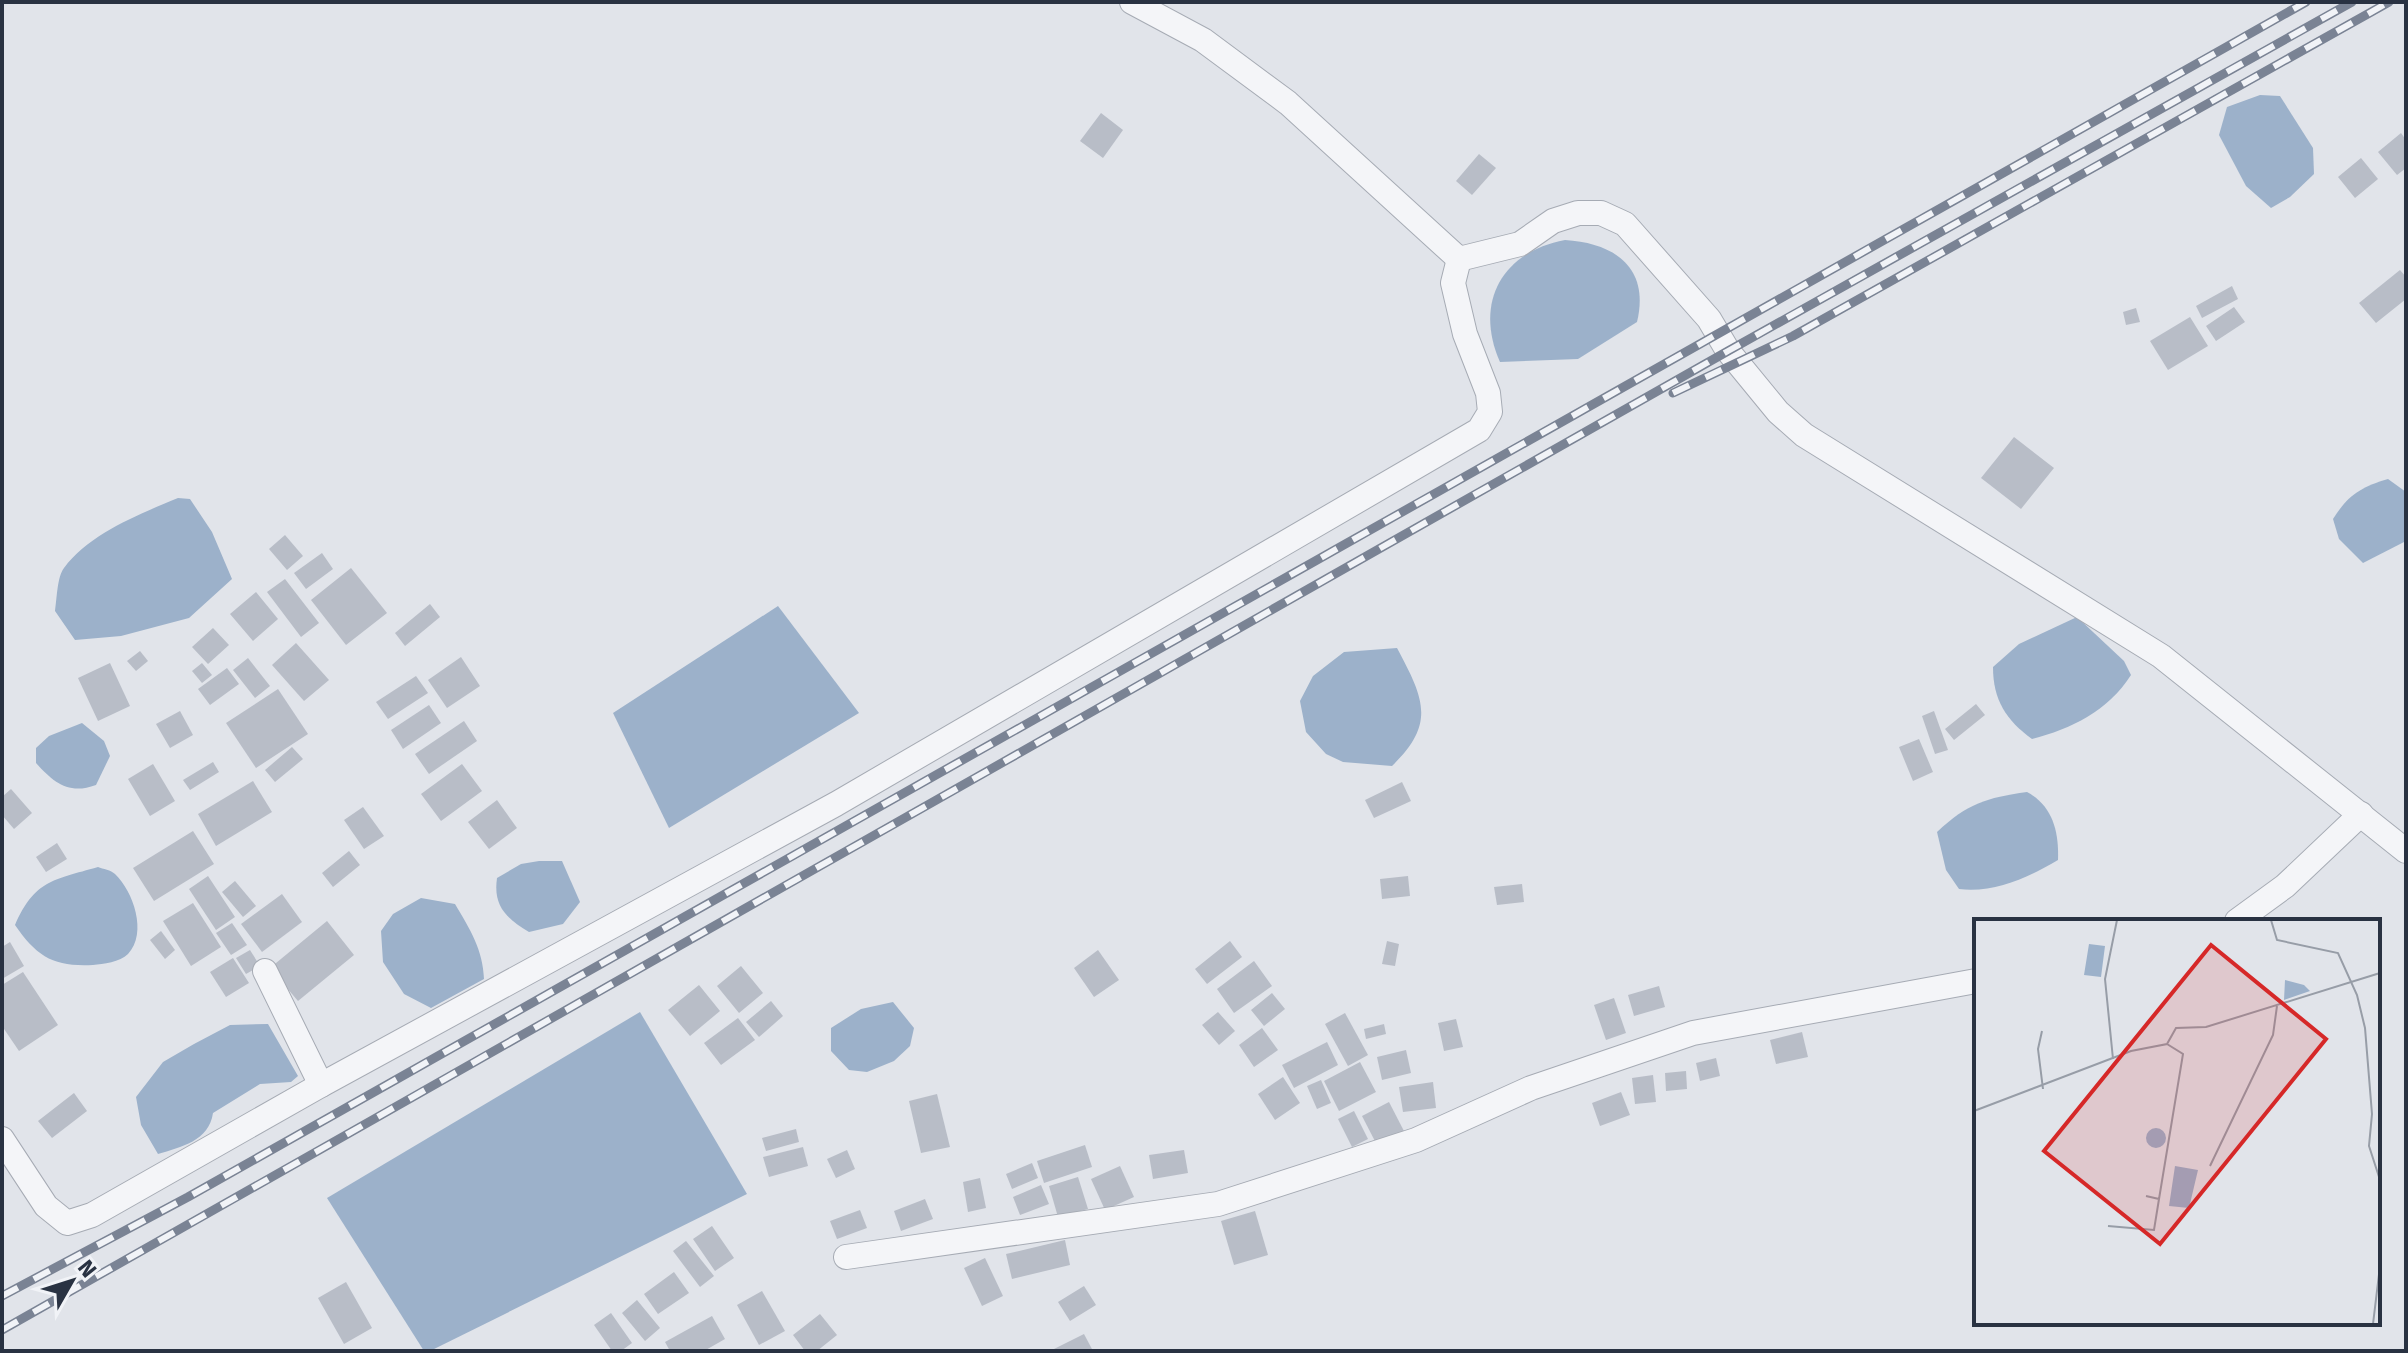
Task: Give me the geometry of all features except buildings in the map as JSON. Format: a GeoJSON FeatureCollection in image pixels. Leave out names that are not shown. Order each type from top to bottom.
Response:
{"type":"FeatureCollection","features":[{"type":"Feature","properties":{"kind":"street"},"geometry":{"type":"LineString","coordinates":[[1132,2],[1203,40],[1288,103],[1459,259]]}},
{"type":"Feature","properties":{"kind":"street"},"geometry":{"type":"LineString","coordinates":[[1459,259],[1520,244],[1553,221],[1578,213],[1601,213],[1625,224],[1709,319],[1728,351],[1778,412],[1804,435],[2161,656],[2406,851]]}},
{"type":"Feature","properties":{"kind":"street"},"geometry":{"type":"LineString","coordinates":[[2,1139],[46,1206],[67,1223],[92,1215],[321,1085],[836,804],[1479,430],[1490,412],[1488,393],[1465,334],[1453,283],[1459,259]]}},
{"type":"Feature","properties":{"kind":"street"},"geometry":{"type":"LineString","coordinates":[[2240,919],[2285,886],[2361,814]]}},
{"type":"Feature","properties":{"kind":"street"},"geometry":{"type":"LineString","coordinates":[[265,971],[321,1085]]}},
{"type":"Feature","properties":{"kind":"street"},"geometry":{"type":"LineString","coordinates":[[846,1257],[1218,1204],[1416,1140],[1531,1088],[1693,1033],[1974,981]]}},
{"type":"Feature","properties":{"kind":"water"},"geometry":{"type":"Polygon","coordinates":[[[2260,95],[2280,96],[2313,148],[2314,174],[2290,197],[2271,208],[2246,186],[2219,135],[2227,107],[2260,95]]]}},
{"type":"Feature","properties":{"kind":"water"},"geometry":{"type":"Polygon","coordinates":[[[1565,240],[1599,246],[1625,262],[1638,287],[1640,303],[1637,322],[1578,359],[1500,362],[1490,320],[1492,301],[1499,283],[1509,268],[1524,256],[1543,246],[1565,240]]]}},
{"type":"Feature","properties":{"kind":"water"},"geometry":{"type":"Polygon","coordinates":[[[2388,479],[2406,492],[2406,541],[2363,563],[2339,539],[2333,519],[2356,493],[2388,479]]]}},
{"type":"Feature","properties":{"kind":"water"},"geometry":{"type":"Polygon","coordinates":[[[178,498],[190,499],[212,532],[232,579],[189,618],[121,636],[75,640],[55,611],[64,568],[101,535],[178,498]]]}},
{"type":"Feature","properties":{"kind":"water"},"geometry":{"type":"Polygon","coordinates":[[[778,606],[859,713],[669,828],[613,713],[778,606]]]}},
{"type":"Feature","properties":{"kind":"water"},"geometry":{"type":"Polygon","coordinates":[[[2077,617],[2124,661],[2131,675],[2111,699],[2088,717],[2032,739],[2008,717],[1998,699],[1993,667],[2019,644],[2077,617]]]}},
{"type":"Feature","properties":{"kind":"water"},"geometry":{"type":"Polygon","coordinates":[[[1397,648],[1414,681],[1421,709],[1420,723],[1406,751],[1392,766],[1343,762],[1326,754],[1306,732],[1300,701],[1313,676],[1344,652],[1397,648]]]}},
{"type":"Feature","properties":{"kind":"water"},"geometry":{"type":"Polygon","coordinates":[[[82,723],[104,741],[110,756],[96,785],[78,789],[63,785],[49,776],[36,763],[36,748],[49,736],[82,723]]]}},
{"type":"Feature","properties":{"kind":"water"},"geometry":{"type":"Polygon","coordinates":[[[2027,792],[2043,805],[2053,821],[2058,860],[2010,883],[1985,889],[1959,889],[1946,870],[1937,832],[1958,814],[1978,803],[2027,792]]]}},
{"type":"Feature","properties":{"kind":"water"},"geometry":{"type":"Polygon","coordinates":[[[562,861],[580,902],[563,924],[529,932],[514,922],[499,904],[497,878],[521,864],[562,861]]]}},
{"type":"Feature","properties":{"kind":"water"},"geometry":{"type":"Polygon","coordinates":[[[98,867],[115,874],[122,881],[132,901],[137,924],[134,945],[125,957],[102,964],[67,964],[48,958],[31,945],[15,925],[22,910],[47,884],[98,867]]]}},
{"type":"Feature","properties":{"kind":"water"},"geometry":{"type":"Polygon","coordinates":[[[421,898],[455,904],[475,940],[484,979],[431,1008],[404,994],[383,962],[381,931],[393,914],[421,898]]]}},
{"type":"Feature","properties":{"kind":"water"},"geometry":{"type":"Polygon","coordinates":[[[893,1002],[914,1028],[910,1046],[894,1061],[867,1072],[849,1070],[831,1051],[831,1028],[861,1009],[893,1002]]]}},
{"type":"Feature","properties":{"kind":"water"},"geometry":{"type":"Polygon","coordinates":[[[640,1012],[747,1194],[430,1351],[424,1351],[327,1198],[640,1012]]]}},
{"type":"Feature","properties":{"kind":"water"},"geometry":{"type":"Polygon","coordinates":[[[268,1024],[298,1076],[291,1082],[260,1084],[213,1113],[206,1130],[193,1141],[158,1154],[141,1125],[136,1097],[163,1062],[230,1025],[268,1024]]]}},
{"type":"Feature","properties":{"kind":"railway"},"geometry":{"type":"LineString","coordinates":[[2,1296],[188,1197],[2306,2]]}},
{"type":"Feature","properties":{"kind":"railway"},"geometry":{"type":"LineString","coordinates":[[2,1330],[1728,351],[2352,2]]}},
{"type":"Feature","properties":{"kind":"railway"},"geometry":{"type":"LineString","coordinates":[[1673,393],[1793,336],[2389,2]]}}]}
